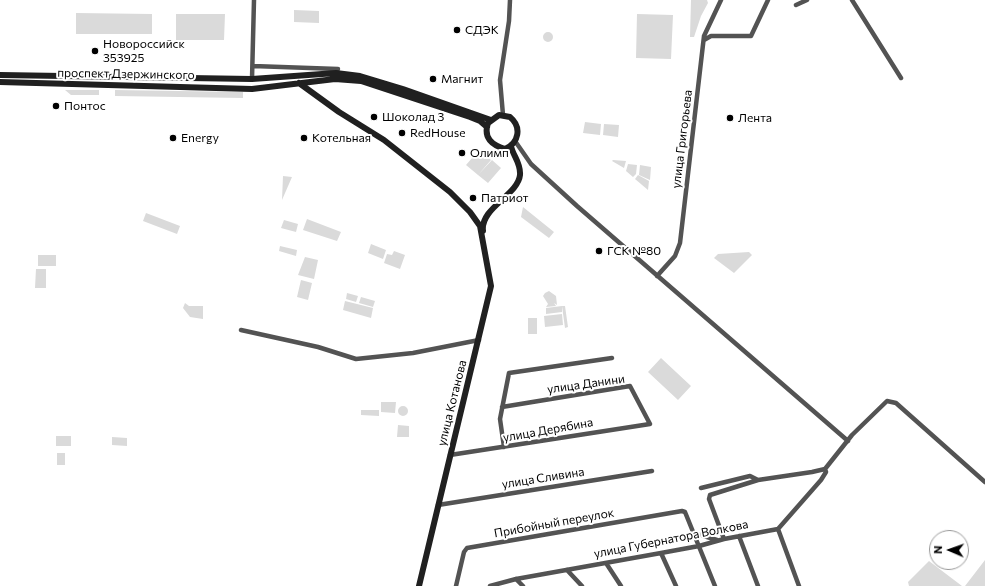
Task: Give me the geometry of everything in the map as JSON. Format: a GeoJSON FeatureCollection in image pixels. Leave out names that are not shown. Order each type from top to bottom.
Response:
{"type":"FeatureCollection","features":[{"type":"Feature","properties":{"kind":"street"},"geometry":{"type":"LineString","coordinates":[[252,89],[254,0]]}},
{"type":"Feature","properties":{"kind":"street"},"geometry":{"type":"LineString","coordinates":[[503,115],[500,80],[509,21],[510,0]]}},
{"type":"Feature","properties":{"kind":"street","name":"улица Григорьева"},"geometry":{"type":"LineString","coordinates":[[658,276],[675,256],[680,243],[704,40],[721,0]]}},
{"type":"Feature","properties":{"kind":"street"},"geometry":{"type":"LineString","coordinates":[[704,40],[710,36],[751,36],[768,0]]}},
{"type":"Feature","properties":{"kind":"street"},"geometry":{"type":"LineString","coordinates":[[796,5],[807,0]]}},
{"type":"Feature","properties":{"kind":"street"},"geometry":{"type":"LineString","coordinates":[[852,0],[900,78]]}},
{"type":"Feature","properties":{"kind":"street"},"geometry":{"type":"LineString","coordinates":[[253,66],[338,69]]}},
{"type":"Feature","properties":{"kind":"street","name":"проспект Дзержинского"},"geometry":{"type":"LineString","coordinates":[[0,75],[252,79],[331,74],[360,76],[403,88],[491,120]]}},
{"type":"Feature","properties":{"kind":"street"},"geometry":{"type":"LineString","coordinates":[[11,75],[11,82]]}},
{"type":"Feature","properties":{"kind":"street","name":"проспект Дзержинского"},"geometry":{"type":"LineString","coordinates":[[0,82],[252,89],[335,79],[361,81],[470,117],[480,121],[487,127]]}},
{"type":"Feature","properties":{"kind":"street"},"geometry":{"type":"LineString","coordinates":[[306,82],[305,84],[307,89]]}},
{"type":"Feature","properties":{"kind":"street"},"geometry":{"type":"LineString","coordinates":[[299,83],[339,112],[384,140],[450,192],[475,218],[481,222],[515,179],[517,163],[510,145]]}},
{"type":"Feature","properties":{"kind":"street"},"geometry":{"type":"LineString","coordinates":[[510,145],[518,134],[515,123],[510,117],[503,115],[491,120],[487,127],[490,142],[510,145],[527,158],[578,206],[848,441]]}},
{"type":"Feature","properties":{"kind":"street"},"geometry":{"type":"LineString","coordinates":[[489,264],[483,225],[492,211],[516,184],[520,175],[519,163],[510,145]]}},
{"type":"Feature","properties":{"kind":"street"},"geometry":{"type":"LineString","coordinates":[[519,163],[527,158]]}},
{"type":"Feature","properties":{"kind":"street","name":"улица Котанова"},"geometry":{"type":"LineString","coordinates":[[419,586],[491,287],[489,264],[481,222]]}},
{"type":"Feature","properties":{"kind":"street"},"geometry":{"type":"LineString","coordinates":[[241,330],[312,346],[356,359],[413,353],[478,340]]}},
{"type":"Feature","properties":{"kind":"street"},"geometry":{"type":"LineString","coordinates":[[504,447],[500,418],[510,373],[612,358]]}},
{"type":"Feature","properties":{"kind":"street","name":"улица Данини"},"geometry":{"type":"LineString","coordinates":[[502,406],[630,386],[650,424]]}},
{"type":"Feature","properties":{"kind":"street"},"geometry":{"type":"LineString","coordinates":[[799,586],[778,529],[821,480],[826,472],[826,468],[848,441],[883,403],[892,401],[985,482]]}},
{"type":"Feature","properties":{"kind":"street","name":"улица Дерябина"},"geometry":{"type":"LineString","coordinates":[[450,455],[650,424]]}},
{"type":"Feature","properties":{"kind":"street"},"geometry":{"type":"LineString","coordinates":[[694,533],[721,539],[709,500],[710,495],[758,480],[812,472],[826,468]]}},
{"type":"Feature","properties":{"kind":"street","name":"улица Сливина"},"geometry":{"type":"LineString","coordinates":[[438,505],[652,471]]}},
{"type":"Feature","properties":{"kind":"street"},"geometry":{"type":"LineString","coordinates":[[701,488],[750,476],[758,480]]}},
{"type":"Feature","properties":{"kind":"street","name":"Прибойный переулок"},"geometry":{"type":"LineString","coordinates":[[456,586],[464,552],[467,548],[684,511],[694,533]]}},
{"type":"Feature","properties":{"kind":"street","name":"улица Губернатора Волкова"},"geometry":{"type":"LineString","coordinates":[[490,586],[516,579],[699,546],[721,539],[778,529]]}},
{"type":"Feature","properties":{"kind":"street"},"geometry":{"type":"LineString","coordinates":[[694,533],[715,586]]}},
{"type":"Feature","properties":{"kind":"street"},"geometry":{"type":"LineString","coordinates":[[739,536],[758,586]]}},
{"type":"Feature","properties":{"kind":"street"},"geometry":{"type":"LineString","coordinates":[[661,553],[676,586]]}},
{"type":"Feature","properties":{"kind":"street"},"geometry":{"type":"LineString","coordinates":[[606,563],[621,586]]}},
{"type":"Feature","properties":{"kind":"street"},"geometry":{"type":"LineString","coordinates":[[567,570],[582,586]]}},
{"type":"Feature","properties":{"kind":"street"},"geometry":{"type":"LineString","coordinates":[[516,579],[523,586]]}},
{"type":"Feature","properties":{"kind":"shaded area"},"geometry":{"type":"Polygon","coordinates":[[[691,0],[707,0],[708,3],[701,16],[694,37],[690,37],[691,0]]]}},
{"type":"Feature","properties":{"kind":"shaded area"},"geometry":{"type":"Polygon","coordinates":[[[294,10],[319,11],[319,23],[294,22],[294,10]]]}},
{"type":"Feature","properties":{"kind":"shaded area"},"geometry":{"type":"Polygon","coordinates":[[[76,13],[152,14],[152,34],[76,34],[76,13]]]}},
{"type":"Feature","properties":{"kind":"shaded area"},"geometry":{"type":"Polygon","coordinates":[[[176,14],[225,14],[224,40],[176,40],[176,14]]]}},
{"type":"Feature","properties":{"kind":"shaded area"},"geometry":{"type":"Polygon","coordinates":[[[637,14],[673,15],[671,59],[636,58],[637,14]]]}},
{"type":"Feature","properties":{"kind":"shaded area"},"geometry":{"type":"Polygon","coordinates":[[[546,32],[550,32],[552,33],[552,41],[546,42],[543,39],[543,35],[546,32]]]}},
{"type":"Feature","properties":{"kind":"shaded area"},"geometry":{"type":"Polygon","coordinates":[[[65,90],[99,90],[99,95],[71,95],[65,90]]]}},
{"type":"Feature","properties":{"kind":"shaded area"},"geometry":{"type":"Polygon","coordinates":[[[115,90],[243,92],[243,98],[115,96],[115,90]]]}},
{"type":"Feature","properties":{"kind":"shaded area"},"geometry":{"type":"Polygon","coordinates":[[[585,122],[601,124],[600,135],[583,133],[585,122]]]}},
{"type":"Feature","properties":{"kind":"shaded area"},"geometry":{"type":"Polygon","coordinates":[[[604,124],[619,125],[618,137],[603,135],[604,124]]]}},
{"type":"Feature","properties":{"kind":"shaded area"},"geometry":{"type":"Polygon","coordinates":[[[479,150],[491,160],[478,175],[466,165],[479,150]]]}},
{"type":"Feature","properties":{"kind":"shaded area"},"geometry":{"type":"Polygon","coordinates":[[[492,160],[501,168],[488,183],[478,175],[492,160]]]}},
{"type":"Feature","properties":{"kind":"shaded area"},"geometry":{"type":"Polygon","coordinates":[[[612,161],[626,161],[624,168],[612,161]]]}},
{"type":"Feature","properties":{"kind":"shaded area"},"geometry":{"type":"Polygon","coordinates":[[[628,164],[637,165],[636,174],[633,177],[626,171],[628,164]]]}},
{"type":"Feature","properties":{"kind":"shaded area"},"geometry":{"type":"Polygon","coordinates":[[[640,165],[651,167],[650,180],[639,175],[640,165]]]}},
{"type":"Feature","properties":{"kind":"shaded area"},"geometry":{"type":"Polygon","coordinates":[[[638,175],[649,181],[648,190],[635,179],[638,175]]]}},
{"type":"Feature","properties":{"kind":"shaded area"},"geometry":{"type":"Polygon","coordinates":[[[283,176],[292,177],[282,200],[283,176]]]}},
{"type":"Feature","properties":{"kind":"shaded area"},"geometry":{"type":"Polygon","coordinates":[[[523,207],[554,232],[549,238],[521,217],[523,207]]]}},
{"type":"Feature","properties":{"kind":"shaded area"},"geometry":{"type":"Polygon","coordinates":[[[146,213],[180,226],[177,234],[143,221],[146,213]]]}},
{"type":"Feature","properties":{"kind":"shaded area"},"geometry":{"type":"Polygon","coordinates":[[[307,219],[341,232],[337,241],[303,230],[307,219]]]}},
{"type":"Feature","properties":{"kind":"shaded area"},"geometry":{"type":"Polygon","coordinates":[[[284,220],[298,224],[296,232],[281,228],[284,220]]]}},
{"type":"Feature","properties":{"kind":"shaded area"},"geometry":{"type":"Polygon","coordinates":[[[371,244],[386,250],[383,259],[368,253],[371,244]]]}},
{"type":"Feature","properties":{"kind":"shaded area"},"geometry":{"type":"Polygon","coordinates":[[[280,246],[297,250],[296,256],[279,251],[280,246]]]}},
{"type":"Feature","properties":{"kind":"shaded area"},"geometry":{"type":"Polygon","coordinates":[[[394,251],[405,255],[400,269],[384,263],[387,254],[392,255],[394,251]]]}},
{"type":"Feature","properties":{"kind":"shaded area"},"geometry":{"type":"Polygon","coordinates":[[[749,252],[752,255],[734,273],[714,258],[718,254],[749,252]]]}},
{"type":"Feature","properties":{"kind":"shaded area"},"geometry":{"type":"Polygon","coordinates":[[[38,255],[56,255],[56,266],[38,266],[38,255]]]}},
{"type":"Feature","properties":{"kind":"shaded area"},"geometry":{"type":"Polygon","coordinates":[[[305,257],[318,260],[314,279],[298,275],[305,257]]]}},
{"type":"Feature","properties":{"kind":"shaded area"},"geometry":{"type":"Polygon","coordinates":[[[36,269],[46,269],[46,288],[35,288],[36,269]]]}},
{"type":"Feature","properties":{"kind":"shaded area"},"geometry":{"type":"Polygon","coordinates":[[[301,280],[312,283],[308,300],[297,297],[301,280]]]}},
{"type":"Feature","properties":{"kind":"shaded area"},"geometry":{"type":"Polygon","coordinates":[[[549,291],[556,296],[557,305],[554,303],[556,306],[546,307],[548,304],[543,296],[549,291]]]}},
{"type":"Feature","properties":{"kind":"shaded area"},"geometry":{"type":"Polygon","coordinates":[[[347,293],[358,296],[356,302],[346,299],[347,293]]]}},
{"type":"Feature","properties":{"kind":"shaded area"},"geometry":{"type":"Polygon","coordinates":[[[361,297],[375,301],[373,307],[359,303],[361,297]]]}},
{"type":"Feature","properties":{"kind":"shaded area"},"geometry":{"type":"Polygon","coordinates":[[[345,301],[373,308],[371,318],[343,310],[345,301]]]}},
{"type":"Feature","properties":{"kind":"shaded area"},"geometry":{"type":"Polygon","coordinates":[[[185,303],[189,306],[203,306],[203,319],[190,317],[183,308],[185,303]]]}},
{"type":"Feature","properties":{"kind":"shaded area"},"geometry":{"type":"Polygon","coordinates":[[[562,306],[565,306],[568,327],[565,328],[562,306]]]}},
{"type":"Feature","properties":{"kind":"shaded area"},"geometry":{"type":"Polygon","coordinates":[[[562,306],[562,312],[546,314],[546,308],[562,306]]]}},
{"type":"Feature","properties":{"kind":"shaded area"},"geometry":{"type":"Polygon","coordinates":[[[562,314],[563,325],[545,327],[544,316],[562,314]]]}},
{"type":"Feature","properties":{"kind":"shaded area"},"geometry":{"type":"Polygon","coordinates":[[[528,318],[537,318],[537,334],[528,334],[528,318]]]}},
{"type":"Feature","properties":{"kind":"shaded area"},"geometry":{"type":"Polygon","coordinates":[[[661,358],[691,386],[678,400],[648,372],[661,358]]]}},
{"type":"Feature","properties":{"kind":"shaded area"},"geometry":{"type":"Polygon","coordinates":[[[381,402],[396,402],[395,413],[381,412],[381,402]]]}},
{"type":"Feature","properties":{"kind":"shaded area"},"geometry":{"type":"Polygon","coordinates":[[[401,406],[405,406],[407,407],[407,415],[401,416],[398,413],[398,409],[401,406]]]}},
{"type":"Feature","properties":{"kind":"shaded area"},"geometry":{"type":"Polygon","coordinates":[[[361,410],[379,410],[379,416],[361,415],[361,410]]]}},
{"type":"Feature","properties":{"kind":"shaded area"},"geometry":{"type":"Polygon","coordinates":[[[398,425],[409,426],[409,437],[397,437],[398,425]]]}},
{"type":"Feature","properties":{"kind":"shaded area"},"geometry":{"type":"Polygon","coordinates":[[[56,436],[71,436],[71,446],[56,446],[56,436]]]}},
{"type":"Feature","properties":{"kind":"shaded area"},"geometry":{"type":"Polygon","coordinates":[[[112,437],[127,438],[127,446],[112,445],[112,437]]]}},
{"type":"Feature","properties":{"kind":"shaded area"},"geometry":{"type":"Polygon","coordinates":[[[57,453],[65,453],[65,465],[57,465],[57,453]]]}},
{"type":"Feature","properties":{"kind":"shaded area"},"geometry":{"type":"Polygon","coordinates":[[[985,560],[985,586],[965,586],[985,560]]]}},
{"type":"Feature","properties":{"kind":"shaded area"},"geometry":{"type":"Polygon","coordinates":[[[929,561],[929,570],[941,570],[962,586],[909,586],[908,582],[929,561]]]}},
{"type":"Feature","properties":{"kind":"place","name":"СДЭК"},"geometry":{"type":"Point","coordinates":[457,30]}},
{"type":"Feature","properties":{"kind":"place","name":"Новороссийск 353925"},"geometry":{"type":"Point","coordinates":[95,51]}},
{"type":"Feature","properties":{"kind":"place","name":"Магнит"},"geometry":{"type":"Point","coordinates":[433,79]}},
{"type":"Feature","properties":{"kind":"place","name":"Понтос"},"geometry":{"type":"Point","coordinates":[56,106]}},
{"type":"Feature","properties":{"kind":"place","name":"Шоколад 3"},"geometry":{"type":"Point","coordinates":[374,117]}},
{"type":"Feature","properties":{"kind":"place","name":"Лента"},"geometry":{"type":"Point","coordinates":[730,118]}},
{"type":"Feature","properties":{"kind":"place","name":"RedHouse"},"geometry":{"type":"Point","coordinates":[402,133]}},
{"type":"Feature","properties":{"kind":"place","name":"Energy"},"geometry":{"type":"Point","coordinates":[173,138]}},
{"type":"Feature","properties":{"kind":"place","name":"Котельная"},"geometry":{"type":"Point","coordinates":[304,138]}},
{"type":"Feature","properties":{"kind":"place","name":"Олимп"},"geometry":{"type":"Point","coordinates":[462,153]}},
{"type":"Feature","properties":{"kind":"place","name":"Патриот"},"geometry":{"type":"Point","coordinates":[473,198]}},
{"type":"Feature","properties":{"kind":"place","name":"ГСК №80"},"geometry":{"type":"Point","coordinates":[599,251]}}]}
